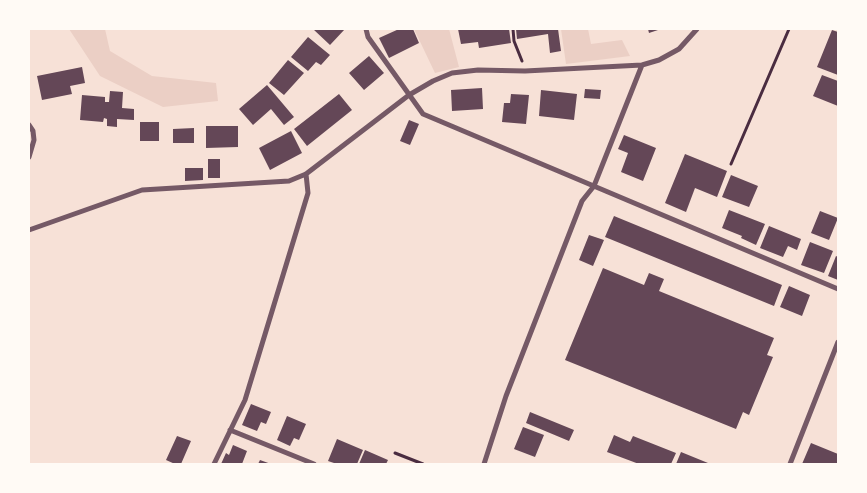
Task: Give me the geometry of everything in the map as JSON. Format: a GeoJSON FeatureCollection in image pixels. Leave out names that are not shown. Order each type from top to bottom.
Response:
{"type":"FeatureCollection","features":[{"type":"Feature","properties":{"kind":"street"},"geometry":{"type":"LineString","coordinates":[[366,29],[368,37],[423,114],[838,289]]}},
{"type":"Feature","properties":{"kind":"street"},"geometry":{"type":"LineString","coordinates":[[29,230],[142,190],[289,182],[306,174],[409,95],[433,81],[452,73],[478,70],[525,71],[642,65],[659,60],[678,49],[697,29]]}},
{"type":"Feature","properties":{"kind":"street"},"geometry":{"type":"LineString","coordinates":[[484,464],[506,396],[582,201],[594,186],[642,65]]}},
{"type":"Feature","properties":{"kind":"street"},"geometry":{"type":"LineString","coordinates":[[29,125],[33,131],[34,140],[29,157]]}},
{"type":"Feature","properties":{"kind":"street"},"geometry":{"type":"LineString","coordinates":[[214,464],[244,400],[308,193],[306,174]]}},
{"type":"Feature","properties":{"kind":"street"},"geometry":{"type":"LineString","coordinates":[[790,464],[838,342]]}},
{"type":"Feature","properties":{"kind":"street"},"geometry":{"type":"LineString","coordinates":[[230,430],[314,464]]}},
{"type":"Feature","properties":{"kind":"path"},"geometry":{"type":"LineString","coordinates":[[513,29],[514,41],[525,71]]}},
{"type":"Feature","properties":{"kind":"path"},"geometry":{"type":"LineString","coordinates":[[731,164],[790,29]]}},
{"type":"Feature","properties":{"kind":"path"},"geometry":{"type":"LineString","coordinates":[[396,452],[423,464]]}},
{"type":"Feature","properties":{"kind":"shaded area"},"geometry":{"type":"Polygon","coordinates":[[[69,29],[105,29],[110,51],[152,76],[216,83],[218,101],[163,107],[100,76],[69,29]]]}},
{"type":"Feature","properties":{"kind":"shaded area"},"geometry":{"type":"Polygon","coordinates":[[[414,29],[449,29],[459,67],[435,73],[414,29]]]}},
{"type":"Feature","properties":{"kind":"shaded area"},"geometry":{"type":"Polygon","coordinates":[[[561,29],[588,29],[591,44],[622,40],[630,56],[566,64],[561,29]]]}},
{"type":"Feature","properties":{"kind":"building"},"geometry":{"type":"Polygon","coordinates":[[[313,29],[345,29],[330,45],[313,29]]]}},
{"type":"Feature","properties":{"kind":"building"},"geometry":{"type":"Polygon","coordinates":[[[399,29],[413,29],[419,43],[389,58],[379,38],[399,29]]]}},
{"type":"Feature","properties":{"kind":"building"},"geometry":{"type":"Polygon","coordinates":[[[458,29],[509,29],[511,43],[479,48],[478,42],[461,44],[458,29]]]}},
{"type":"Feature","properties":{"kind":"building"},"geometry":{"type":"Polygon","coordinates":[[[516,29],[558,29],[561,51],[550,53],[548,34],[517,39],[516,29]]]}},
{"type":"Feature","properties":{"kind":"building"},"geometry":{"type":"Polygon","coordinates":[[[648,29],[661,29],[649,33],[648,29]]]}},
{"type":"Feature","properties":{"kind":"building"},"geometry":{"type":"Polygon","coordinates":[[[832,30],[838,32],[838,75],[817,67],[832,30]]]}},
{"type":"Feature","properties":{"kind":"building"},"geometry":{"type":"Polygon","coordinates":[[[308,37],[330,55],[321,65],[316,62],[308,71],[291,57],[308,37]]]}},
{"type":"Feature","properties":{"kind":"building"},"geometry":{"type":"Polygon","coordinates":[[[369,56],[384,73],[364,90],[349,73],[369,56]]]}},
{"type":"Feature","properties":{"kind":"building"},"geometry":{"type":"Polygon","coordinates":[[[288,60],[304,73],[284,95],[269,83],[288,60]]]}},
{"type":"Feature","properties":{"kind":"building"},"geometry":{"type":"Polygon","coordinates":[[[82,67],[85,83],[70,86],[72,94],[42,100],[37,76],[82,67]]]}},
{"type":"Feature","properties":{"kind":"building"},"geometry":{"type":"Polygon","coordinates":[[[822,75],[838,81],[838,106],[813,96],[822,75]]]}},
{"type":"Feature","properties":{"kind":"building"},"geometry":{"type":"Polygon","coordinates":[[[267,85],[294,117],[284,125],[271,109],[253,125],[239,109],[267,85]]]}},
{"type":"Feature","properties":{"kind":"building"},"geometry":{"type":"Polygon","coordinates":[[[482,88],[483,109],[452,111],[451,90],[482,88]]]}},
{"type":"Feature","properties":{"kind":"building"},"geometry":{"type":"Polygon","coordinates":[[[585,89],[601,90],[600,99],[584,98],[585,89]]]}},
{"type":"Feature","properties":{"kind":"building"},"geometry":{"type":"Polygon","coordinates":[[[541,90],[577,94],[574,120],[539,116],[541,90]]]}},
{"type":"Feature","properties":{"kind":"building"},"geometry":{"type":"Polygon","coordinates":[[[110,91],[123,92],[122,108],[134,109],[134,120],[117,119],[117,127],[107,126],[107,119],[104,118],[103,122],[80,120],[82,95],[105,97],[105,102],[109,102],[110,91]]]}},
{"type":"Feature","properties":{"kind":"building"},"geometry":{"type":"Polygon","coordinates":[[[339,94],[352,110],[307,146],[294,129],[339,94]]]}},
{"type":"Feature","properties":{"kind":"building"},"geometry":{"type":"Polygon","coordinates":[[[511,94],[529,95],[526,124],[502,122],[504,103],[510,103],[511,94]]]}},
{"type":"Feature","properties":{"kind":"building"},"geometry":{"type":"Polygon","coordinates":[[[409,120],[419,124],[410,145],[400,141],[409,120]]]}},
{"type":"Feature","properties":{"kind":"building"},"geometry":{"type":"Polygon","coordinates":[[[140,122],[159,122],[159,141],[140,141],[140,122]]]}},
{"type":"Feature","properties":{"kind":"building"},"geometry":{"type":"Polygon","coordinates":[[[206,126],[238,126],[238,147],[206,148],[206,126]]]}},
{"type":"Feature","properties":{"kind":"building"},"geometry":{"type":"Polygon","coordinates":[[[194,128],[194,143],[173,143],[173,129],[194,128]]]}},
{"type":"Feature","properties":{"kind":"building"},"geometry":{"type":"Polygon","coordinates":[[[291,131],[302,153],[270,170],[259,148],[291,131]]]}},
{"type":"Feature","properties":{"kind":"building"},"geometry":{"type":"Polygon","coordinates":[[[624,135],[656,148],[643,181],[621,172],[628,153],[618,149],[624,135]]]}},
{"type":"Feature","properties":{"kind":"building"},"geometry":{"type":"Polygon","coordinates":[[[685,154],[727,171],[717,197],[695,188],[686,212],[665,203],[685,154]]]}},
{"type":"Feature","properties":{"kind":"building"},"geometry":{"type":"Polygon","coordinates":[[[208,159],[220,159],[220,178],[208,178],[208,159]]]}},
{"type":"Feature","properties":{"kind":"building"},"geometry":{"type":"Polygon","coordinates":[[[185,168],[203,168],[203,180],[185,181],[185,168]]]}},
{"type":"Feature","properties":{"kind":"building"},"geometry":{"type":"Polygon","coordinates":[[[731,175],[758,186],[749,207],[722,197],[731,175]]]}},
{"type":"Feature","properties":{"kind":"building"},"geometry":{"type":"Polygon","coordinates":[[[729,210],[765,224],[756,245],[741,238],[742,236],[722,228],[729,210]]]}},
{"type":"Feature","properties":{"kind":"building"},"geometry":{"type":"Polygon","coordinates":[[[820,211],[838,218],[829,240],[811,233],[820,211]]]}},
{"type":"Feature","properties":{"kind":"building"},"geometry":{"type":"Polygon","coordinates":[[[614,216],[782,285],[774,306],[605,237],[614,216]]]}},
{"type":"Feature","properties":{"kind":"building"},"geometry":{"type":"Polygon","coordinates":[[[769,226],[801,239],[797,250],[788,246],[783,257],[760,248],[769,226]]]}},
{"type":"Feature","properties":{"kind":"building"},"geometry":{"type":"Polygon","coordinates":[[[589,235],[604,240],[593,266],[579,260],[589,235]]]}},
{"type":"Feature","properties":{"kind":"building"},"geometry":{"type":"Polygon","coordinates":[[[810,242],[833,251],[824,273],[801,265],[810,242]]]}},
{"type":"Feature","properties":{"kind":"building"},"geometry":{"type":"Polygon","coordinates":[[[836,256],[838,257],[838,280],[828,276],[836,256]]]}},
{"type":"Feature","properties":{"kind":"building"},"geometry":{"type":"Polygon","coordinates":[[[603,268],[644,285],[649,273],[664,279],[659,291],[774,338],[767,355],[773,357],[749,415],[743,412],[736,429],[565,360],[603,268]]]}},
{"type":"Feature","properties":{"kind":"building"},"geometry":{"type":"Polygon","coordinates":[[[789,286],[810,295],[802,316],[780,307],[789,286]]]}},
{"type":"Feature","properties":{"kind":"building"},"geometry":{"type":"Polygon","coordinates":[[[251,404],[271,412],[266,424],[261,422],[257,431],[242,425],[251,404]]]}},
{"type":"Feature","properties":{"kind":"building"},"geometry":{"type":"Polygon","coordinates":[[[530,412],[574,430],[569,441],[526,423],[530,412]]]}},
{"type":"Feature","properties":{"kind":"building"},"geometry":{"type":"Polygon","coordinates":[[[287,416],[306,424],[299,440],[294,438],[290,446],[277,440],[287,416]]]}},
{"type":"Feature","properties":{"kind":"building"},"geometry":{"type":"Polygon","coordinates":[[[523,427],[544,435],[535,457],[514,449],[523,427]]]}},
{"type":"Feature","properties":{"kind":"building"},"geometry":{"type":"Polygon","coordinates":[[[614,435],[630,442],[633,436],[676,453],[671,464],[639,464],[607,452],[614,435]]]}},
{"type":"Feature","properties":{"kind":"building"},"geometry":{"type":"Polygon","coordinates":[[[177,436],[191,441],[181,464],[175,464],[166,460],[177,436]]]}},
{"type":"Feature","properties":{"kind":"building"},"geometry":{"type":"Polygon","coordinates":[[[337,439],[363,450],[357,464],[337,464],[328,461],[337,439]]]}},
{"type":"Feature","properties":{"kind":"building"},"geometry":{"type":"Polygon","coordinates":[[[811,443],[838,454],[838,464],[802,464],[811,443]]]}},
{"type":"Feature","properties":{"kind":"building"},"geometry":{"type":"Polygon","coordinates":[[[233,445],[247,451],[242,464],[221,464],[226,453],[229,455],[233,445]]]}},
{"type":"Feature","properties":{"kind":"building"},"geometry":{"type":"Polygon","coordinates":[[[365,450],[388,460],[386,464],[359,464],[365,450]]]}},
{"type":"Feature","properties":{"kind":"building"},"geometry":{"type":"Polygon","coordinates":[[[681,452],[708,463],[676,464],[681,452]]]}},
{"type":"Feature","properties":{"kind":"building"},"geometry":{"type":"Polygon","coordinates":[[[260,460],[271,464],[258,464],[260,460]]]}}]}
